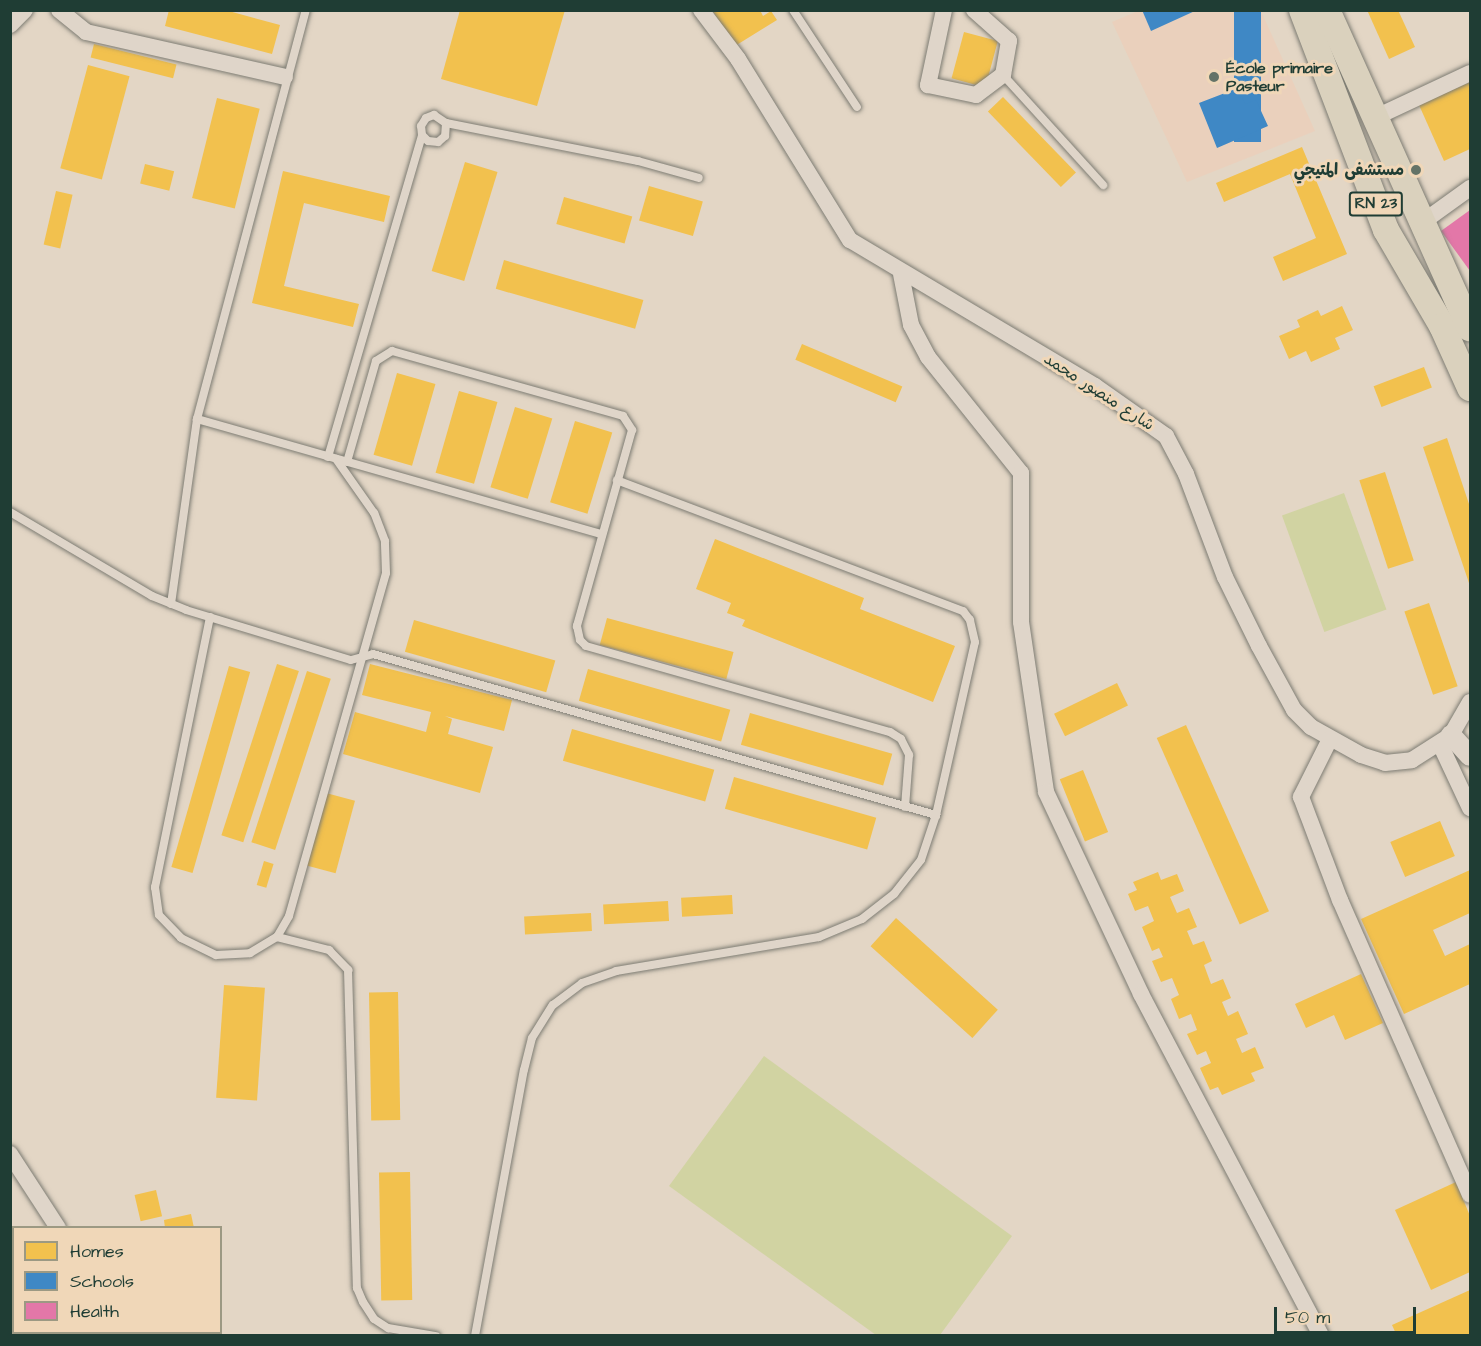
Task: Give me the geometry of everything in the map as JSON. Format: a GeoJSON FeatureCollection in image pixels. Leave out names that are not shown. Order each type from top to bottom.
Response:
{"type":"FeatureCollection","features":[{"type":"Feature","properties":{"kind":"main road","name":"RN 23"},"geometry":{"type":"LineString","coordinates":[[1302,10],[1386,230],[1465,359],[1470,388]]}},
{"type":"Feature","properties":{"kind":"main road","name":"RN 23"},"geometry":{"type":"LineString","coordinates":[[1327,10],[1420,224],[1470,328]]}},
{"type":"Feature","properties":{"kind":"street"},"geometry":{"type":"LineString","coordinates":[[10,25],[25,10]]}},
{"type":"Feature","properties":{"kind":"street"},"geometry":{"type":"LineString","coordinates":[[59,10],[86,32],[285,77]]}},
{"type":"Feature","properties":{"kind":"street","name":"شارع منصور محمد"},"geometry":{"type":"LineString","coordinates":[[701,10],[738,59],[850,240],[901,274],[1095,386],[1166,436],[1186,474],[1225,577],[1294,710],[1330,739],[1385,763],[1412,760],[1445,740]]}},
{"type":"Feature","properties":{"kind":"street"},"geometry":{"type":"LineString","coordinates":[[944,10],[928,85],[976,95],[1004,75],[1009,41],[974,10]]}},
{"type":"Feature","properties":{"kind":"street"},"geometry":{"type":"LineString","coordinates":[[1374,118],[1470,73]]}},
{"type":"Feature","properties":{"kind":"street"},"geometry":{"type":"LineString","coordinates":[[1420,224],[1470,188]]}},
{"type":"Feature","properties":{"kind":"street"},"geometry":{"type":"LineString","coordinates":[[901,274],[911,325],[928,357],[1022,473],[1021,622],[1046,792],[1142,994],[1321,1335]]}},
{"type":"Feature","properties":{"kind":"street"},"geometry":{"type":"LineString","coordinates":[[1445,740],[1470,702]]}},
{"type":"Feature","properties":{"kind":"street"},"geometry":{"type":"LineString","coordinates":[[1330,739],[1301,797],[1340,900],[1470,1195]]}},
{"type":"Feature","properties":{"kind":"street"},"geometry":{"type":"LineString","coordinates":[[1445,740],[1470,756]]}},
{"type":"Feature","properties":{"kind":"street"},"geometry":{"type":"LineString","coordinates":[[1445,740],[1470,808]]}},
{"type":"Feature","properties":{"kind":"street"},"geometry":{"type":"LineString","coordinates":[[10,1154],[57,1226]]}},
{"type":"Feature","properties":{"kind":"lane"},"geometry":{"type":"LineString","coordinates":[[171,604],[197,419],[285,77],[306,10]]}},
{"type":"Feature","properties":{"kind":"lane"},"geometry":{"type":"LineString","coordinates":[[793,10],[857,107]]}},
{"type":"Feature","properties":{"kind":"lane"},"geometry":{"type":"LineString","coordinates":[[1004,75],[1102,185]]}},
{"type":"Feature","properties":{"kind":"lane"},"geometry":{"type":"LineString","coordinates":[[332,458],[426,118],[434,115],[446,123],[638,161],[699,178]]}},
{"type":"Feature","properties":{"kind":"lane"},"geometry":{"type":"LineString","coordinates":[[422,135],[433,142],[442,140],[447,132],[446,123]]}},
{"type":"Feature","properties":{"kind":"lane"},"geometry":{"type":"LineString","coordinates":[[346,462],[376,361],[392,351],[623,416],[632,430],[577,626],[586,646],[890,732],[901,739],[909,755],[905,807]]}},
{"type":"Feature","properties":{"kind":"lane"},"geometry":{"type":"LineString","coordinates":[[197,419],[602,534]]}},
{"type":"Feature","properties":{"kind":"lane"},"geometry":{"type":"LineString","coordinates":[[210,617],[155,886],[159,915],[182,938],[216,955],[250,953],[277,937],[289,916],[386,573],[385,541],[374,513],[332,458]]}},
{"type":"Feature","properties":{"kind":"lane"},"geometry":{"type":"LineString","coordinates":[[475,1335],[524,1070],[532,1038],[553,1005],[582,983],[616,971],[819,937],[862,919],[894,894],[921,860],[936,815],[975,642],[970,620],[963,611],[617,480]]}},
{"type":"Feature","properties":{"kind":"lane"},"geometry":{"type":"LineString","coordinates":[[10,512],[171,604],[210,617],[351,660],[372,654],[936,815]]}},
{"type":"Feature","properties":{"kind":"lane"},"geometry":{"type":"LineString","coordinates":[[277,937],[329,950],[348,970],[357,1288],[374,1319],[388,1328],[436,1335]]}},
{"type":"Feature","properties":{"kind":"shaded area","name":"École primaire Pasteur"},"geometry":{"type":"Polygon","coordinates":[[[1138,11],[1261,11],[1315,131],[1187,182],[1112,22],[1138,11]]]}},
{"type":"Feature","properties":{"kind":"green space"},"geometry":{"type":"Polygon","coordinates":[[[1344,493],[1386,610],[1324,632],[1282,516],[1344,493]]]}},
{"type":"Feature","properties":{"kind":"green space"},"geometry":{"type":"Polygon","coordinates":[[[764,1056],[1012,1236],[940,1335],[876,1335],[669,1186],[764,1056]]]}},
{"type":"Feature","properties":{"kind":"building: Homes"},"geometry":{"type":"Polygon","coordinates":[[[169,10],[225,10],[280,25],[272,54],[165,26],[169,10]]]}},
{"type":"Feature","properties":{"kind":"building: Homes"},"geometry":{"type":"Polygon","coordinates":[[[460,10],[565,10],[537,106],[441,79],[460,10]]]}},
{"type":"Feature","properties":{"kind":"building: Homes"},"geometry":{"type":"Polygon","coordinates":[[[712,10],[760,10],[763,16],[771,11],[777,20],[735,46],[712,10]]]}},
{"type":"Feature","properties":{"kind":"building: Homes"},"geometry":{"type":"Polygon","coordinates":[[[1367,10],[1398,10],[1415,47],[1389,59],[1367,10]]]}},
{"type":"Feature","properties":{"kind":"building: Homes"},"geometry":{"type":"Polygon","coordinates":[[[964,32],[998,41],[985,87],[952,78],[964,32]]]}},
{"type":"Feature","properties":{"kind":"building: Homes"},"geometry":{"type":"Polygon","coordinates":[[[94,44],[176,65],[173,78],[91,58],[94,44]]]}},
{"type":"Feature","properties":{"kind":"building: Homes"},"geometry":{"type":"Polygon","coordinates":[[[88,65],[130,76],[102,179],[60,168],[88,65]]]}},
{"type":"Feature","properties":{"kind":"building: Homes"},"geometry":{"type":"Polygon","coordinates":[[[1470,82],[1470,149],[1444,161],[1419,105],[1470,82]]]}},
{"type":"Feature","properties":{"kind":"building: Homes"},"geometry":{"type":"Polygon","coordinates":[[[1003,97],[1076,173],[1061,187],[988,112],[1003,97]]]}},
{"type":"Feature","properties":{"kind":"building: Homes"},"geometry":{"type":"Polygon","coordinates":[[[217,98],[260,109],[235,209],[192,198],[217,98]]]}},
{"type":"Feature","properties":{"kind":"building: Homes"},"geometry":{"type":"Polygon","coordinates":[[[1302,147],[1347,254],[1283,281],[1273,257],[1316,238],[1290,174],[1224,202],[1216,183],[1302,147]]]}},
{"type":"Feature","properties":{"kind":"building: Homes"},"geometry":{"type":"Polygon","coordinates":[[[465,162],[498,172],[464,281],[432,271],[465,162]]]}},
{"type":"Feature","properties":{"kind":"building: Homes"},"geometry":{"type":"Polygon","coordinates":[[[145,164],[174,171],[169,191],[140,183],[145,164]]]}},
{"type":"Feature","properties":{"kind":"building: Homes"},"geometry":{"type":"Polygon","coordinates":[[[283,171],[390,196],[384,222],[304,203],[284,286],[359,304],[353,327],[252,303],[283,171]]]}},
{"type":"Feature","properties":{"kind":"building: Homes"},"geometry":{"type":"Polygon","coordinates":[[[649,186],[703,201],[693,236],[639,221],[649,186]]]}},
{"type":"Feature","properties":{"kind":"building: Homes"},"geometry":{"type":"Polygon","coordinates":[[[56,191],[73,195],[60,248],[44,245],[56,191]]]}},
{"type":"Feature","properties":{"kind":"building: Homes"},"geometry":{"type":"Polygon","coordinates":[[[564,197],[632,217],[625,243],[556,224],[564,197]]]}},
{"type":"Feature","properties":{"kind":"building: Homes"},"geometry":{"type":"Polygon","coordinates":[[[504,260],[643,300],[635,329],[496,289],[504,260]]]}},
{"type":"Feature","properties":{"kind":"building: Homes"},"geometry":{"type":"Polygon","coordinates":[[[1342,306],[1353,330],[1335,338],[1340,349],[1311,362],[1306,351],[1289,359],[1279,336],[1300,327],[1297,320],[1318,310],[1321,316],[1342,306]]]}},
{"type":"Feature","properties":{"kind":"building: Homes"},"geometry":{"type":"Polygon","coordinates":[[[802,344],[902,387],[896,402],[795,360],[802,344]]]}},
{"type":"Feature","properties":{"kind":"building: Homes"},"geometry":{"type":"Polygon","coordinates":[[[1424,367],[1432,388],[1381,407],[1374,386],[1424,367]]]}},
{"type":"Feature","properties":{"kind":"building: Homes"},"geometry":{"type":"Polygon","coordinates":[[[397,373],[435,384],[412,466],[374,455],[397,373]]]}},
{"type":"Feature","properties":{"kind":"building: Homes"},"geometry":{"type":"Polygon","coordinates":[[[459,391],[497,402],[474,484],[436,473],[459,391]]]}},
{"type":"Feature","properties":{"kind":"building: Homes"},"geometry":{"type":"Polygon","coordinates":[[[515,407],[552,418],[528,499],[490,487],[515,407]]]}},
{"type":"Feature","properties":{"kind":"building: Homes"},"geometry":{"type":"Polygon","coordinates":[[[575,421],[612,432],[587,514],[550,502],[575,421]]]}},
{"type":"Feature","properties":{"kind":"building: Homes"},"geometry":{"type":"Polygon","coordinates":[[[1447,438],[1470,507],[1470,586],[1423,447],[1447,438]]]}},
{"type":"Feature","properties":{"kind":"building: Homes"},"geometry":{"type":"Polygon","coordinates":[[[1385,472],[1414,560],[1388,569],[1359,480],[1385,472]]]}},
{"type":"Feature","properties":{"kind":"building: Homes"},"geometry":{"type":"Polygon","coordinates":[[[715,539],[864,598],[860,609],[955,646],[933,702],[742,626],[745,620],[727,613],[731,603],[696,589],[715,539]]]}},
{"type":"Feature","properties":{"kind":"building: Homes"},"geometry":{"type":"Polygon","coordinates":[[[1429,603],[1458,686],[1433,695],[1404,611],[1429,603]]]}},
{"type":"Feature","properties":{"kind":"building: Homes"},"geometry":{"type":"Polygon","coordinates":[[[607,618],[734,652],[726,679],[600,645],[607,618]]]}},
{"type":"Feature","properties":{"kind":"building: Homes"},"geometry":{"type":"Polygon","coordinates":[[[414,620],[555,661],[546,692],[405,652],[414,620]]]}},
{"type":"Feature","properties":{"kind":"building: Homes"},"geometry":{"type":"Polygon","coordinates":[[[277,664],[299,671],[243,842],[221,835],[277,664]]]}},
{"type":"Feature","properties":{"kind":"building: Homes"},"geometry":{"type":"Polygon","coordinates":[[[370,664],[512,700],[504,731],[445,716],[452,719],[448,734],[493,747],[480,793],[343,754],[355,712],[426,732],[431,712],[362,695],[370,664]]]}},
{"type":"Feature","properties":{"kind":"building: Homes"},"geometry":{"type":"Polygon","coordinates":[[[229,666],[250,672],[193,873],[171,867],[229,666]]]}},
{"type":"Feature","properties":{"kind":"building: Homes"},"geometry":{"type":"Polygon","coordinates":[[[588,669],[730,710],[721,742],[579,701],[588,669]]]}},
{"type":"Feature","properties":{"kind":"building: Homes"},"geometry":{"type":"Polygon","coordinates":[[[307,671],[331,679],[275,850],[251,842],[307,671]]]}},
{"type":"Feature","properties":{"kind":"building: Homes"},"geometry":{"type":"Polygon","coordinates":[[[1117,683],[1128,705],[1065,736],[1054,714],[1117,683]]]}},
{"type":"Feature","properties":{"kind":"building: Homes"},"geometry":{"type":"Polygon","coordinates":[[[750,713],[892,754],[883,786],[741,745],[750,713]]]}},
{"type":"Feature","properties":{"kind":"building: Homes"},"geometry":{"type":"Polygon","coordinates":[[[1186,725],[1269,911],[1240,924],[1157,738],[1186,725]]]}},
{"type":"Feature","properties":{"kind":"building: Homes"},"geometry":{"type":"Polygon","coordinates":[[[572,729],[714,770],[705,802],[563,761],[572,729]]]}},
{"type":"Feature","properties":{"kind":"building: Homes"},"geometry":{"type":"Polygon","coordinates":[[[1083,770],[1108,832],[1085,841],[1060,779],[1083,770]]]}},
{"type":"Feature","properties":{"kind":"building: Homes"},"geometry":{"type":"Polygon","coordinates":[[[734,777],[876,818],[867,850],[725,809],[734,777]]]}},
{"type":"Feature","properties":{"kind":"building: Homes"},"geometry":{"type":"Polygon","coordinates":[[[326,793],[355,801],[336,873],[307,865],[326,793]]]}},
{"type":"Feature","properties":{"kind":"building: Homes"},"geometry":{"type":"Polygon","coordinates":[[[1440,821],[1455,856],[1405,877],[1390,842],[1440,821]]]}},
{"type":"Feature","properties":{"kind":"building: Homes"},"geometry":{"type":"Polygon","coordinates":[[[264,861],[274,864],[266,888],[257,885],[264,861]]]}},
{"type":"Feature","properties":{"kind":"building: Homes"},"geometry":{"type":"Polygon","coordinates":[[[1470,870],[1470,913],[1433,930],[1445,956],[1470,944],[1470,984],[1404,1014],[1361,919],[1470,870]]]}},
{"type":"Feature","properties":{"kind":"building: Homes"},"geometry":{"type":"Polygon","coordinates":[[[1158,872],[1161,880],[1177,874],[1184,891],[1170,897],[1177,913],[1189,908],[1197,927],[1187,931],[1193,945],[1204,941],[1212,961],[1204,965],[1211,984],[1223,979],[1231,998],[1222,1002],[1228,1016],[1238,1011],[1248,1034],[1236,1039],[1242,1053],[1255,1047],[1264,1068],[1251,1073],[1255,1081],[1222,1095],[1218,1087],[1210,1090],[1200,1068],[1211,1063],[1206,1051],[1197,1055],[1187,1034],[1197,1030],[1191,1014],[1179,1019],[1171,999],[1179,995],[1172,978],[1161,982],[1152,961],[1163,957],[1159,948],[1152,951],[1142,927],[1154,921],[1148,906],[1135,911],[1128,894],[1137,890],[1133,882],[1158,872]]]}},
{"type":"Feature","properties":{"kind":"building: Homes"},"geometry":{"type":"Polygon","coordinates":[[[732,895],[733,914],[682,917],[681,898],[732,895]]]}},
{"type":"Feature","properties":{"kind":"building: Homes"},"geometry":{"type":"Polygon","coordinates":[[[668,901],[669,921],[604,924],[603,904],[668,901]]]}},
{"type":"Feature","properties":{"kind":"building: Homes"},"geometry":{"type":"Polygon","coordinates":[[[591,913],[592,931],[525,934],[524,917],[591,913]]]}},
{"type":"Feature","properties":{"kind":"building: Homes"},"geometry":{"type":"Polygon","coordinates":[[[896,918],[998,1010],[972,1038],[871,946],[896,918]]]}},
{"type":"Feature","properties":{"kind":"building: Homes"},"geometry":{"type":"Polygon","coordinates":[[[1361,974],[1383,1023],[1345,1040],[1334,1015],[1306,1028],[1295,1004],[1361,974]]]}},
{"type":"Feature","properties":{"kind":"building: Homes"},"geometry":{"type":"Polygon","coordinates":[[[224,985],[265,988],[257,1101],[216,1098],[224,985]]]}},
{"type":"Feature","properties":{"kind":"building: Homes"},"geometry":{"type":"Polygon","coordinates":[[[398,992],[400,1120],[371,1120],[369,993],[398,992]]]}},
{"type":"Feature","properties":{"kind":"building: Homes"},"geometry":{"type":"Polygon","coordinates":[[[410,1172],[412,1300],[381,1301],[379,1173],[410,1172]]]}},
{"type":"Feature","properties":{"kind":"building: Homes"},"geometry":{"type":"Polygon","coordinates":[[[1456,1182],[1470,1216],[1470,1272],[1431,1290],[1395,1210],[1456,1182]]]}},
{"type":"Feature","properties":{"kind":"building: Homes"},"geometry":{"type":"Polygon","coordinates":[[[156,1190],[162,1216],[141,1221],[135,1195],[156,1190]]]}},
{"type":"Feature","properties":{"kind":"building: Homes"},"geometry":{"type":"Polygon","coordinates":[[[191,1214],[194,1226],[165,1226],[164,1220],[191,1214]]]}},
{"type":"Feature","properties":{"kind":"building: Homes"},"geometry":{"type":"Polygon","coordinates":[[[1470,1290],[1470,1336],[1397,1336],[1392,1325],[1470,1290]]]}},
{"type":"Feature","properties":{"kind":"building: Homes"},"geometry":{"type":"Polygon","coordinates":[[[124,1334],[151,1334],[124,1336],[124,1334]]]}},
{"type":"Feature","properties":{"kind":"building: Schools"},"geometry":{"type":"Polygon","coordinates":[[[1142,10],[1197,10],[1151,31],[1142,10]]]}},
{"type":"Feature","properties":{"kind":"building: Schools"},"geometry":{"type":"Polygon","coordinates":[[[1234,10],[1261,10],[1261,142],[1234,142],[1234,10]]]}},
{"type":"Feature","properties":{"kind":"building: Schools"},"geometry":{"type":"Polygon","coordinates":[[[1238,88],[1245,104],[1256,100],[1268,126],[1217,148],[1199,103],[1238,88]]]}},
{"type":"Feature","properties":{"kind":"building: Health"},"geometry":{"type":"Polygon","coordinates":[[[1470,210],[1470,271],[1441,231],[1470,210]]]}},
{"type":"Feature","properties":{"kind":"place","name":"École primaire Pasteur"},"geometry":{"type":"Point","coordinates":[1214,77]}},
{"type":"Feature","properties":{"kind":"place","name":"مستشفى المتيجي"},"geometry":{"type":"Point","coordinates":[1416,170]}}]}
